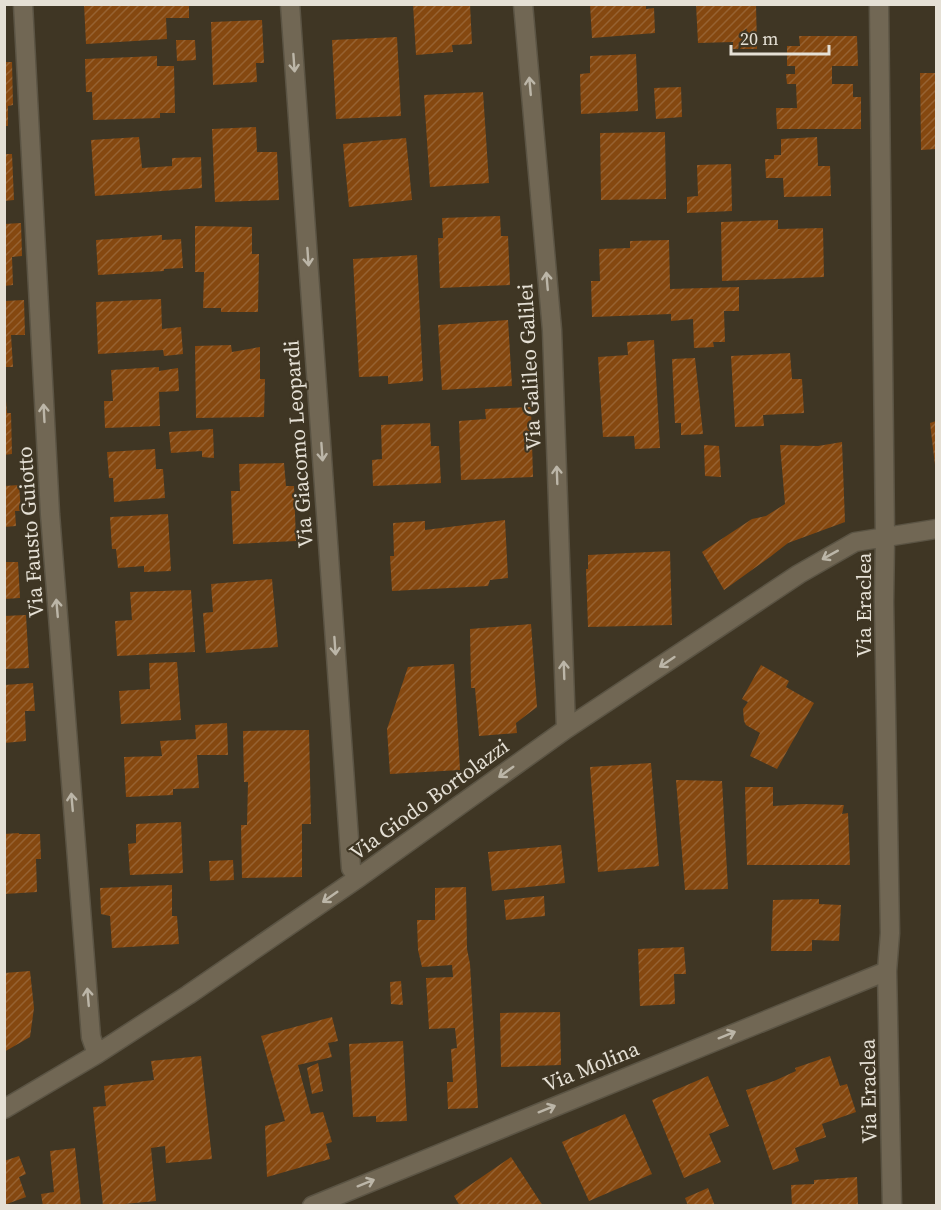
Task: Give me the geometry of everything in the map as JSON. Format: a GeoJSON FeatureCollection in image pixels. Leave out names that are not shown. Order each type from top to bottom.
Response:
{"type":"FeatureCollection","features":[{"type":"Feature","properties":{"kind":"street","name":"Via Fausto Guiotto"},"geometry":{"type":"LineString","coordinates":[[23,4],[50,514],[91,1037],[97,1054]]}},
{"type":"Feature","properties":{"kind":"street","name":"Via Giacomo Leopardi"},"geometry":{"type":"LineString","coordinates":[[290,4],[351,868],[358,878]]}},
{"type":"Feature","properties":{"kind":"street","name":"Via Galileo Galilei"},"geometry":{"type":"LineString","coordinates":[[523,4],[552,330],[566,729]]}},
{"type":"Feature","properties":{"kind":"street","name":"Via Eraclea"},"geometry":{"type":"LineString","coordinates":[[879,4],[884,602],[890,933],[887,971],[892,1206]]}},
{"type":"Feature","properties":{"kind":"street","name":"Via Giodo Bortolazzi"},"geometry":{"type":"LineString","coordinates":[[4,1109],[97,1054],[188,995],[358,878],[566,729],[827,557],[855,542],[936,529]]}},
{"type":"Feature","properties":{"kind":"street","name":"Via Molina"},"geometry":{"type":"LineString","coordinates":[[312,1206],[887,971]]}},
{"type":"Feature","properties":{"kind":"building"},"geometry":{"type":"Polygon","coordinates":[[[84,4],[189,4],[189,18],[166,18],[167,39],[86,44],[84,4]]]}},
{"type":"Feature","properties":{"kind":"building"},"geometry":{"type":"Polygon","coordinates":[[[413,4],[470,4],[472,44],[452,45],[453,52],[416,55],[413,4]]]}},
{"type":"Feature","properties":{"kind":"building"},"geometry":{"type":"Polygon","coordinates":[[[590,4],[646,4],[646,9],[654,8],[655,33],[592,38],[590,4]]]}},
{"type":"Feature","properties":{"kind":"building"},"geometry":{"type":"Polygon","coordinates":[[[696,4],[756,4],[757,49],[733,49],[733,42],[698,43],[696,4]]]}},
{"type":"Feature","properties":{"kind":"building"},"geometry":{"type":"Polygon","coordinates":[[[262,20],[264,63],[256,63],[257,82],[213,85],[211,22],[262,20]]]}},
{"type":"Feature","properties":{"kind":"building"},"geometry":{"type":"Polygon","coordinates":[[[799,36],[857,36],[858,66],[832,66],[832,84],[853,84],[853,97],[861,97],[861,129],[777,129],[776,108],[797,108],[796,84],[787,84],[786,74],[795,74],[795,66],[787,66],[787,46],[800,46],[799,36]]]}},
{"type":"Feature","properties":{"kind":"building"},"geometry":{"type":"Polygon","coordinates":[[[397,37],[401,116],[336,119],[332,40],[397,37]]]}},
{"type":"Feature","properties":{"kind":"building"},"geometry":{"type":"Polygon","coordinates":[[[176,40],[195,40],[196,60],[177,61],[176,40]]]}},
{"type":"Feature","properties":{"kind":"building"},"geometry":{"type":"Polygon","coordinates":[[[636,54],[638,111],[581,114],[580,74],[590,73],[590,56],[636,54]]]}},
{"type":"Feature","properties":{"kind":"building"},"geometry":{"type":"Polygon","coordinates":[[[157,56],[157,66],[174,66],[175,113],[160,113],[160,118],[93,120],[92,92],[86,92],[85,59],[157,56]]]}},
{"type":"Feature","properties":{"kind":"building"},"geometry":{"type":"Polygon","coordinates":[[[4,62],[12,62],[13,105],[8,106],[8,126],[4,126],[4,62]]]}},
{"type":"Feature","properties":{"kind":"building"},"geometry":{"type":"Polygon","coordinates":[[[920,73],[936,73],[936,149],[921,150],[920,73]]]}},
{"type":"Feature","properties":{"kind":"building"},"geometry":{"type":"Polygon","coordinates":[[[681,87],[682,117],[656,119],[654,88],[681,87]]]}},
{"type":"Feature","properties":{"kind":"building"},"geometry":{"type":"Polygon","coordinates":[[[483,92],[489,183],[430,187],[424,95],[483,92]]]}},
{"type":"Feature","properties":{"kind":"building"},"geometry":{"type":"Polygon","coordinates":[[[256,127],[257,152],[277,152],[279,200],[215,202],[212,129],[256,127]]]}},
{"type":"Feature","properties":{"kind":"building"},"geometry":{"type":"Polygon","coordinates":[[[665,132],[666,199],[601,200],[600,133],[665,132]]]}},
{"type":"Feature","properties":{"kind":"building"},"geometry":{"type":"Polygon","coordinates":[[[139,137],[142,168],[172,166],[172,158],[201,157],[202,188],[95,196],[91,140],[139,137]]]}},
{"type":"Feature","properties":{"kind":"building"},"geometry":{"type":"Polygon","coordinates":[[[817,137],[818,166],[830,166],[831,196],[784,197],[783,178],[766,178],[765,159],[774,159],[774,155],[781,155],[781,139],[817,137]]]}},
{"type":"Feature","properties":{"kind":"building"},"geometry":{"type":"Polygon","coordinates":[[[406,138],[412,200],[349,207],[343,144],[406,138]]]}},
{"type":"Feature","properties":{"kind":"building"},"geometry":{"type":"Polygon","coordinates":[[[4,154],[12,154],[14,200],[4,201],[4,154]]]}},
{"type":"Feature","properties":{"kind":"building"},"geometry":{"type":"Polygon","coordinates":[[[731,164],[732,211],[687,213],[687,197],[698,196],[697,165],[731,164]]]}},
{"type":"Feature","properties":{"kind":"building"},"geometry":{"type":"Polygon","coordinates":[[[500,216],[501,236],[508,236],[510,285],[440,288],[438,238],[443,238],[442,218],[500,216]]]}},
{"type":"Feature","properties":{"kind":"building"},"geometry":{"type":"Polygon","coordinates":[[[778,220],[778,229],[823,228],[824,277],[722,281],[721,222],[778,220]]]}},
{"type":"Feature","properties":{"kind":"building"},"geometry":{"type":"Polygon","coordinates":[[[21,223],[22,256],[12,257],[13,285],[4,286],[4,224],[21,223]]]}},
{"type":"Feature","properties":{"kind":"building"},"geometry":{"type":"Polygon","coordinates":[[[195,226],[252,227],[252,254],[259,254],[258,312],[221,312],[221,308],[203,308],[204,272],[195,272],[195,226]]]}},
{"type":"Feature","properties":{"kind":"building"},"geometry":{"type":"Polygon","coordinates":[[[162,235],[162,240],[181,239],[183,268],[98,275],[96,240],[162,235]]]}},
{"type":"Feature","properties":{"kind":"building"},"geometry":{"type":"Polygon","coordinates":[[[669,240],[670,289],[739,287],[739,311],[724,311],[725,342],[713,342],[714,347],[694,348],[693,319],[671,321],[671,314],[592,317],[591,281],[600,281],[599,249],[630,248],[630,241],[669,240]]]}},
{"type":"Feature","properties":{"kind":"building"},"geometry":{"type":"Polygon","coordinates":[[[417,255],[423,381],[388,384],[388,376],[359,377],[353,259],[417,255]]]}},
{"type":"Feature","properties":{"kind":"building"},"geometry":{"type":"Polygon","coordinates":[[[161,299],[162,329],[181,327],[183,354],[164,356],[163,350],[98,354],[96,302],[161,299]]]}},
{"type":"Feature","properties":{"kind":"building"},"geometry":{"type":"Polygon","coordinates":[[[24,300],[25,335],[11,335],[13,367],[4,367],[4,301],[24,300]]]}},
{"type":"Feature","properties":{"kind":"building"},"geometry":{"type":"Polygon","coordinates":[[[508,320],[512,386],[442,390],[438,325],[508,320]]]}},
{"type":"Feature","properties":{"kind":"building"},"geometry":{"type":"Polygon","coordinates":[[[654,340],[660,448],[635,449],[634,436],[603,437],[598,357],[628,355],[627,342],[654,340]]]}},
{"type":"Feature","properties":{"kind":"building"},"geometry":{"type":"Polygon","coordinates":[[[231,345],[232,352],[260,347],[260,379],[265,379],[264,417],[196,418],[195,346],[231,345]]]}},
{"type":"Feature","properties":{"kind":"building"},"geometry":{"type":"Polygon","coordinates":[[[790,353],[792,379],[802,379],[804,413],[763,415],[764,426],[735,427],[731,356],[790,353]]]}},
{"type":"Feature","properties":{"kind":"building"},"geometry":{"type":"Polygon","coordinates":[[[695,358],[703,434],[681,435],[681,423],[675,423],[672,359],[695,358]]]}},
{"type":"Feature","properties":{"kind":"building"},"geometry":{"type":"Polygon","coordinates":[[[159,367],[159,371],[178,368],[179,391],[159,392],[160,426],[105,428],[104,401],[113,401],[111,370],[159,367]]]}},
{"type":"Feature","properties":{"kind":"building"},"geometry":{"type":"Polygon","coordinates":[[[4,401],[6,401],[7,413],[11,413],[12,454],[4,455],[4,401]]]}},
{"type":"Feature","properties":{"kind":"building"},"geometry":{"type":"Polygon","coordinates":[[[531,407],[533,477],[461,480],[459,421],[486,419],[485,409],[531,407]]]}},
{"type":"Feature","properties":{"kind":"building"},"geometry":{"type":"Polygon","coordinates":[[[936,421],[936,465],[935,465],[930,423],[936,421]]]}},
{"type":"Feature","properties":{"kind":"building"},"geometry":{"type":"Polygon","coordinates":[[[430,423],[431,446],[439,446],[441,483],[373,486],[372,460],[382,459],[381,425],[430,423]]]}},
{"type":"Feature","properties":{"kind":"building"},"geometry":{"type":"Polygon","coordinates":[[[213,429],[214,458],[202,457],[202,451],[171,453],[169,432],[213,429]]]}},
{"type":"Feature","properties":{"kind":"building"},"geometry":{"type":"Polygon","coordinates":[[[842,442],[845,522],[788,543],[724,590],[702,552],[752,519],[766,516],[785,504],[780,445],[818,446],[842,442]]]}},
{"type":"Feature","properties":{"kind":"building"},"geometry":{"type":"Polygon","coordinates":[[[704,445],[719,446],[721,477],[705,476],[704,445]]]}},
{"type":"Feature","properties":{"kind":"building"},"geometry":{"type":"Polygon","coordinates":[[[155,449],[156,469],[163,469],[165,498],[114,502],[113,478],[109,478],[107,452],[155,449]]]}},
{"type":"Feature","properties":{"kind":"building"},"geometry":{"type":"Polygon","coordinates":[[[284,463],[286,486],[294,486],[296,541],[233,544],[231,491],[240,491],[239,464],[284,463]]]}},
{"type":"Feature","properties":{"kind":"building"},"geometry":{"type":"Polygon","coordinates":[[[19,485],[21,511],[15,511],[16,526],[4,527],[4,486],[19,485]]]}},
{"type":"Feature","properties":{"kind":"building"},"geometry":{"type":"Polygon","coordinates":[[[168,514],[171,571],[144,572],[144,566],[118,568],[116,549],[112,549],[110,517],[168,514]]]}},
{"type":"Feature","properties":{"kind":"building"},"geometry":{"type":"Polygon","coordinates":[[[505,520],[508,578],[490,580],[488,586],[392,591],[390,556],[394,556],[393,523],[425,521],[425,530],[505,520]]]}},
{"type":"Feature","properties":{"kind":"building"},"geometry":{"type":"Polygon","coordinates":[[[670,551],[672,625],[588,627],[586,569],[588,569],[588,555],[670,551]]]}},
{"type":"Feature","properties":{"kind":"building"},"geometry":{"type":"Polygon","coordinates":[[[4,562],[18,562],[20,598],[4,599],[4,562]]]}},
{"type":"Feature","properties":{"kind":"building"},"geometry":{"type":"Polygon","coordinates":[[[272,579],[278,647],[206,653],[203,613],[213,612],[211,584],[272,579]]]}},
{"type":"Feature","properties":{"kind":"building"},"geometry":{"type":"Polygon","coordinates":[[[191,590],[195,652],[117,656],[115,621],[132,620],[130,592],[191,590]]]}},
{"type":"Feature","properties":{"kind":"building"},"geometry":{"type":"Polygon","coordinates":[[[26,615],[29,668],[4,669],[4,616],[26,615]]]}},
{"type":"Feature","properties":{"kind":"building"},"geometry":{"type":"Polygon","coordinates":[[[531,624],[537,707],[516,723],[517,733],[479,736],[475,688],[471,688],[470,629],[531,624]]]}},
{"type":"Feature","properties":{"kind":"building"},"geometry":{"type":"Polygon","coordinates":[[[177,662],[181,720],[121,724],[119,691],[150,689],[149,663],[177,662]]]}},
{"type":"Feature","properties":{"kind":"building"},"geometry":{"type":"Polygon","coordinates":[[[454,664],[460,770],[390,774],[387,729],[408,667],[454,664]]]}},
{"type":"Feature","properties":{"kind":"building"},"geometry":{"type":"Polygon","coordinates":[[[761,665],[789,681],[786,687],[814,703],[777,769],[750,756],[760,733],[746,725],[744,721],[743,709],[748,702],[742,699],[761,665]]]}},
{"type":"Feature","properties":{"kind":"building"},"geometry":{"type":"Polygon","coordinates":[[[33,683],[35,711],[25,711],[26,741],[4,743],[4,685],[33,683]]]}},
{"type":"Feature","properties":{"kind":"building"},"geometry":{"type":"Polygon","coordinates":[[[227,723],[228,755],[197,755],[199,788],[173,789],[173,795],[126,797],[124,757],[162,756],[160,741],[196,739],[195,725],[227,723]]]}},
{"type":"Feature","properties":{"kind":"building"},"geometry":{"type":"Polygon","coordinates":[[[309,730],[311,824],[302,824],[302,877],[242,878],[241,825],[247,825],[248,782],[244,782],[243,731],[309,730]]]}},
{"type":"Feature","properties":{"kind":"building"},"geometry":{"type":"Polygon","coordinates":[[[651,763],[659,866],[598,872],[590,767],[651,763]]]}},
{"type":"Feature","properties":{"kind":"building"},"geometry":{"type":"Polygon","coordinates":[[[676,780],[722,781],[728,889],[685,890],[676,780]]]}},
{"type":"Feature","properties":{"kind":"building"},"geometry":{"type":"Polygon","coordinates":[[[745,787],[773,787],[773,806],[844,805],[842,814],[848,813],[850,865],[747,865],[745,787]]]}},
{"type":"Feature","properties":{"kind":"building"},"geometry":{"type":"Polygon","coordinates":[[[181,822],[183,873],[130,875],[128,844],[136,843],[136,824],[181,822]]]}},
{"type":"Feature","properties":{"kind":"building"},"geometry":{"type":"Polygon","coordinates":[[[4,834],[40,834],[41,859],[36,859],[37,892],[4,894],[4,834]]]}},
{"type":"Feature","properties":{"kind":"building"},"geometry":{"type":"Polygon","coordinates":[[[561,845],[565,883],[492,891],[488,852],[561,845]]]}},
{"type":"Feature","properties":{"kind":"building"},"geometry":{"type":"Polygon","coordinates":[[[233,860],[234,880],[210,881],[209,861],[233,860]]]}},
{"type":"Feature","properties":{"kind":"building"},"geometry":{"type":"Polygon","coordinates":[[[172,885],[172,916],[177,916],[179,944],[112,948],[110,916],[101,914],[100,888],[172,885]]]}},
{"type":"Feature","properties":{"kind":"building"},"geometry":{"type":"Polygon","coordinates":[[[466,887],[467,949],[470,964],[478,1108],[448,1109],[447,1082],[453,1082],[451,1049],[457,1048],[455,1028],[429,1029],[426,978],[453,977],[452,965],[422,967],[418,950],[417,920],[435,920],[435,888],[466,887]]]}},
{"type":"Feature","properties":{"kind":"building"},"geometry":{"type":"Polygon","coordinates":[[[544,896],[545,916],[506,920],[504,900],[544,896]]]}},
{"type":"Feature","properties":{"kind":"building"},"geometry":{"type":"Polygon","coordinates":[[[819,899],[819,904],[841,905],[839,941],[812,940],[812,951],[771,951],[773,900],[819,899]]]}},
{"type":"Feature","properties":{"kind":"building"},"geometry":{"type":"Polygon","coordinates":[[[684,947],[686,974],[674,974],[675,1004],[640,1006],[638,949],[684,947]]]}},
{"type":"Feature","properties":{"kind":"building"},"geometry":{"type":"Polygon","coordinates":[[[30,971],[34,1008],[30,1037],[4,1052],[4,973],[30,971]]]}},
{"type":"Feature","properties":{"kind":"building"},"geometry":{"type":"Polygon","coordinates":[[[401,981],[403,1005],[391,1004],[390,982],[401,981]]]}},
{"type":"Feature","properties":{"kind":"building"},"geometry":{"type":"Polygon","coordinates":[[[560,1012],[561,1065],[501,1067],[500,1013],[560,1012]]]}},
{"type":"Feature","properties":{"kind":"building"},"geometry":{"type":"Polygon","coordinates":[[[332,1017],[338,1041],[328,1043],[332,1057],[298,1065],[311,1114],[323,1112],[332,1142],[326,1144],[330,1159],[267,1177],[265,1126],[285,1121],[261,1036],[332,1017]]]}},
{"type":"Feature","properties":{"kind":"building"},"geometry":{"type":"Polygon","coordinates":[[[403,1041],[407,1121],[376,1122],[376,1116],[353,1117],[349,1044],[403,1041]]]}},
{"type":"Feature","properties":{"kind":"building"},"geometry":{"type":"Polygon","coordinates":[[[201,1056],[212,1159],[166,1163],[165,1146],[151,1148],[156,1201],[103,1206],[93,1107],[106,1106],[104,1086],[154,1080],[151,1061],[201,1056]]]}},
{"type":"Feature","properties":{"kind":"building"},"geometry":{"type":"Polygon","coordinates":[[[830,1056],[840,1086],[847,1084],[856,1112],[822,1124],[826,1137],[795,1148],[799,1161],[773,1170],[746,1090],[774,1081],[796,1071],[795,1068],[830,1056]]]}},
{"type":"Feature","properties":{"kind":"building"},"geometry":{"type":"Polygon","coordinates":[[[318,1063],[323,1091],[312,1094],[307,1068],[318,1063]]]}},
{"type":"Feature","properties":{"kind":"building"},"geometry":{"type":"Polygon","coordinates":[[[708,1076],[729,1126],[709,1134],[721,1162],[684,1178],[652,1100],[708,1076]]]}},
{"type":"Feature","properties":{"kind":"building"},"geometry":{"type":"Polygon","coordinates":[[[625,1114],[652,1174],[589,1201],[562,1142],[625,1114]]]}},
{"type":"Feature","properties":{"kind":"building"},"geometry":{"type":"Polygon","coordinates":[[[75,1148],[81,1206],[43,1206],[41,1194],[54,1192],[50,1151],[75,1148]]]}},
{"type":"Feature","properties":{"kind":"building"},"geometry":{"type":"Polygon","coordinates":[[[19,1156],[26,1174],[19,1177],[26,1197],[4,1205],[4,1161],[19,1156]]]}},
{"type":"Feature","properties":{"kind":"building"},"geometry":{"type":"Polygon","coordinates":[[[511,1157],[543,1206],[460,1206],[454,1196],[511,1157]]]}},
{"type":"Feature","properties":{"kind":"building"},"geometry":{"type":"Polygon","coordinates":[[[857,1177],[858,1206],[792,1206],[791,1185],[814,1184],[814,1180],[857,1177]]]}},
{"type":"Feature","properties":{"kind":"building"},"geometry":{"type":"Polygon","coordinates":[[[708,1188],[715,1206],[688,1206],[685,1198],[708,1188]]]}}]}
